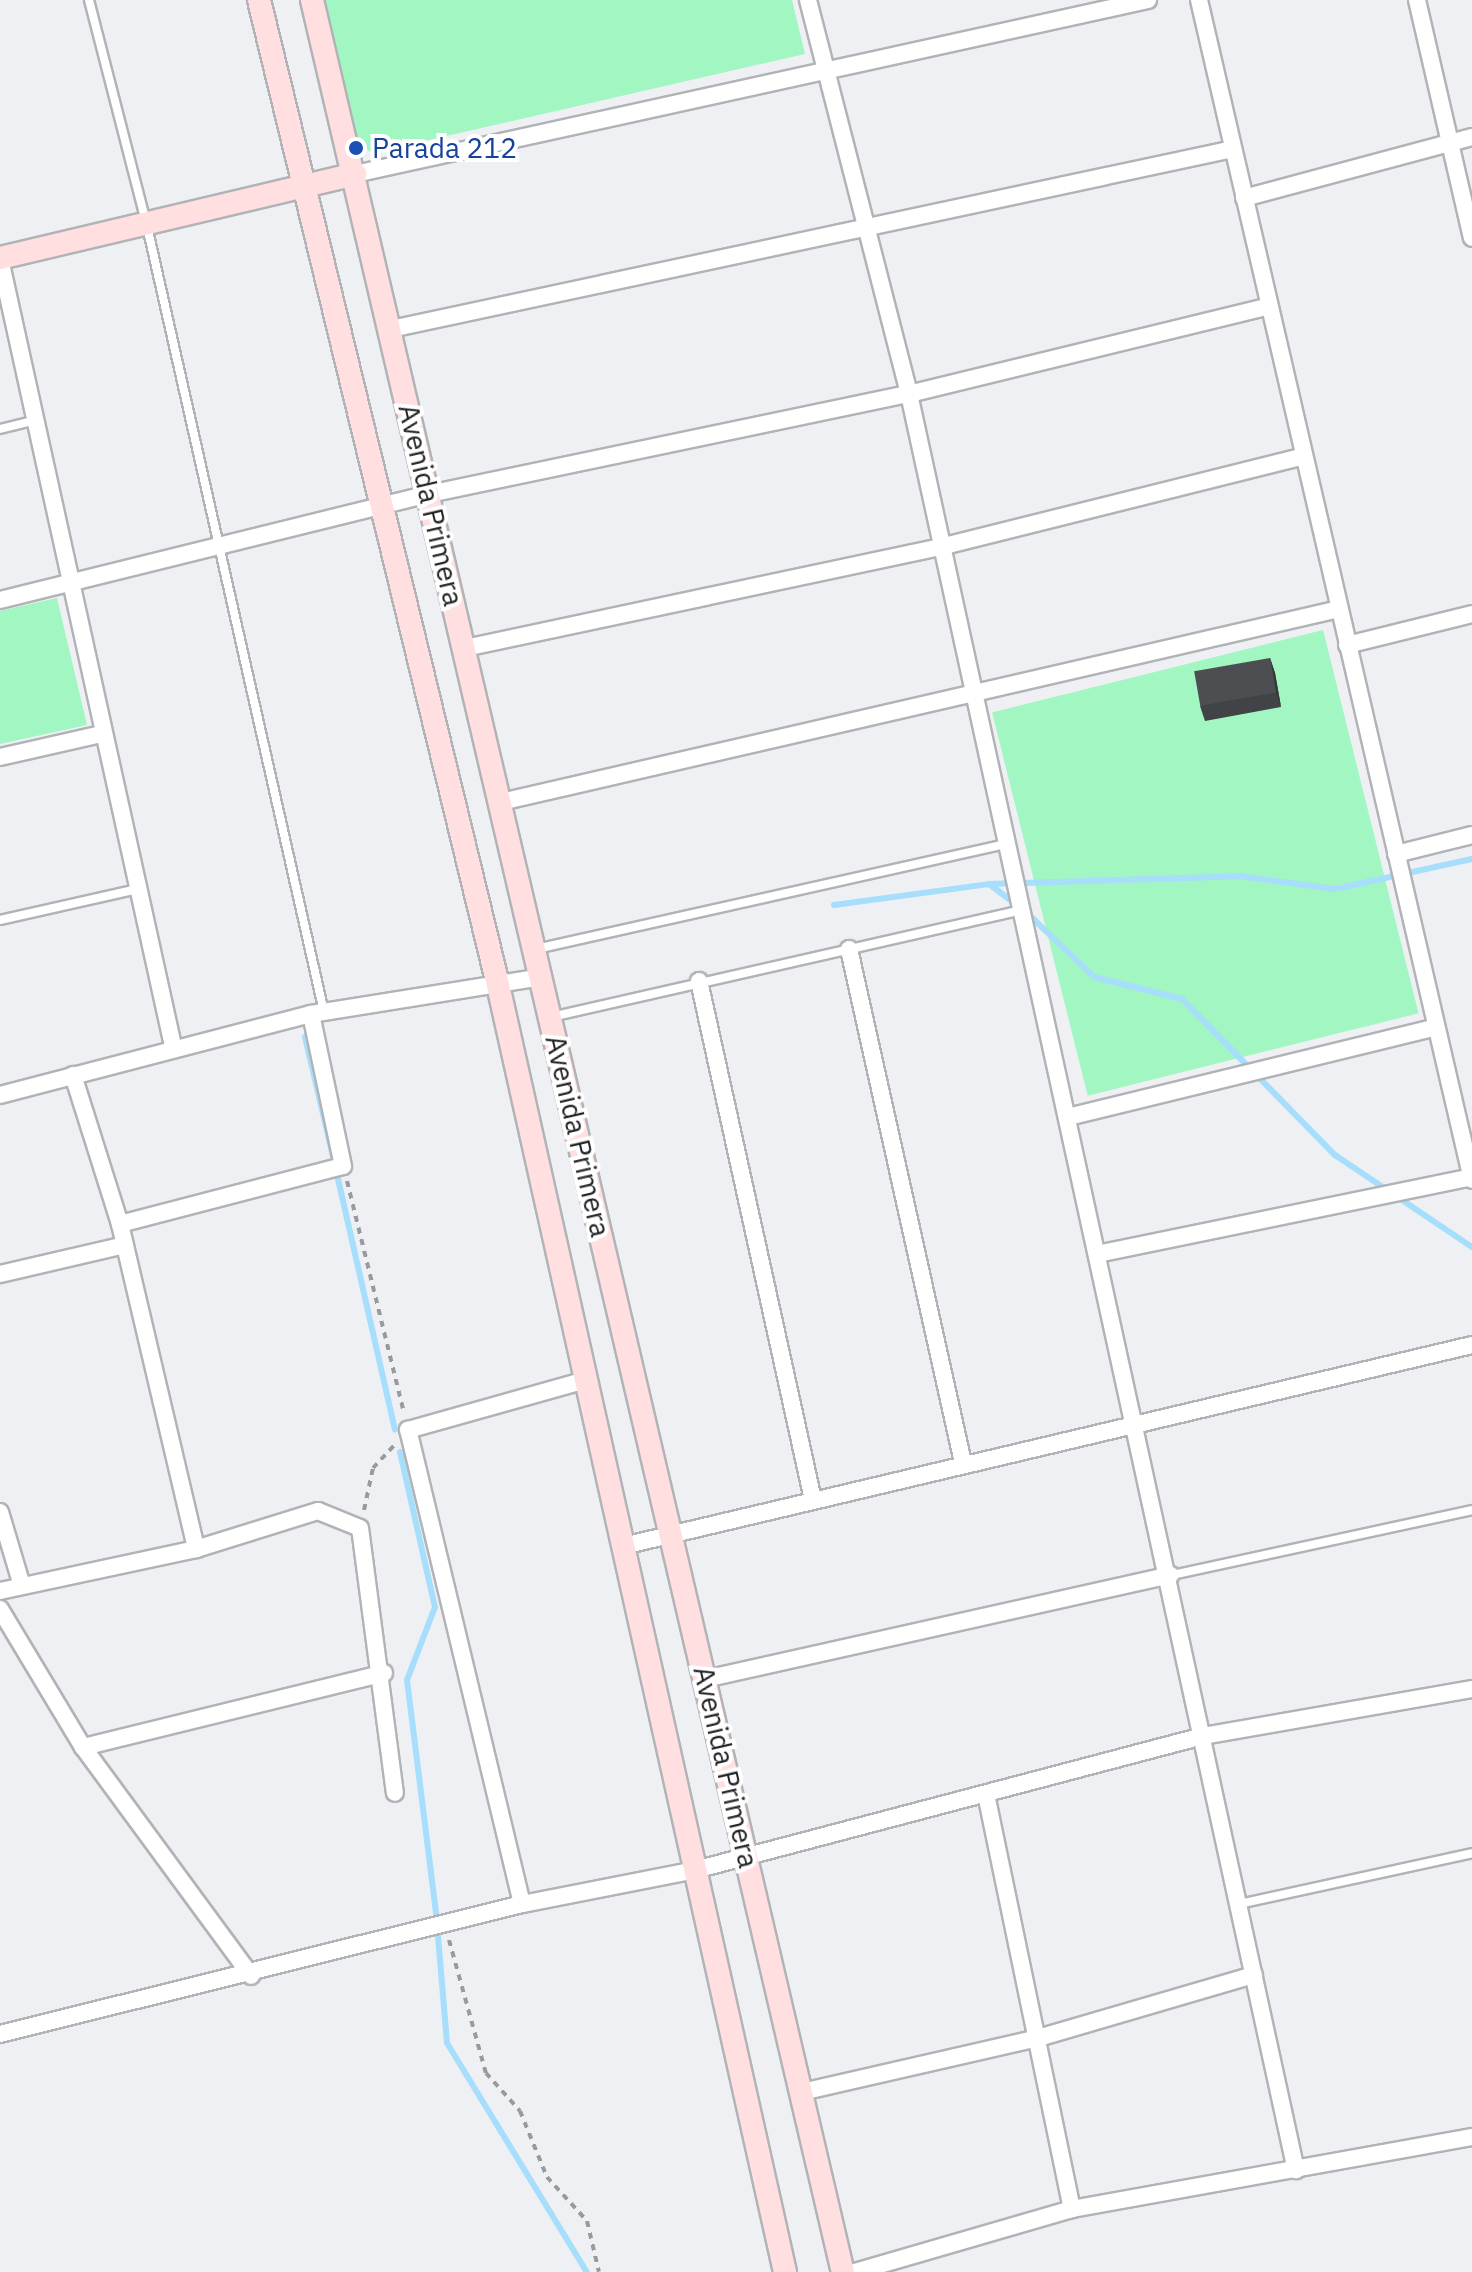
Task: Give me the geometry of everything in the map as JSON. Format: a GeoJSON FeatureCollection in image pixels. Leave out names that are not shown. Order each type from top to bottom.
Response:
{"type":"FeatureCollection","features":[{"type":"Feature","properties":{"kind":"main road","name":"Avenida Primera"},"geometry":{"type":"LineString","coordinates":[[259,0],[498,985],[785,2272]]}},
{"type":"Feature","properties":{"kind":"main road","name":"Avenida Primera"},"geometry":{"type":"LineString","coordinates":[[312,0],[843,2272]]}},
{"type":"Feature","properties":{"kind":"main road"},"geometry":{"type":"LineString","coordinates":[[0,259],[304,190],[355,174]]}},
{"type":"Feature","properties":{"kind":"street"},"geometry":{"type":"LineString","coordinates":[[808,0],[828,68],[909,394],[1134,1425],[1171,1575],[1296,2170]]}},
{"type":"Feature","properties":{"kind":"street"},"geometry":{"type":"LineString","coordinates":[[355,174],[1148,0]]}},
{"type":"Feature","properties":{"kind":"street"},"geometry":{"type":"LineString","coordinates":[[1097,1254],[1472,1179],[1467,1142],[1432,1028],[1435,1000],[1396,854],[1199,0]]}},
{"type":"Feature","properties":{"kind":"street"},"geometry":{"type":"LineString","coordinates":[[1417,0],[1472,238]]}},
{"type":"Feature","properties":{"kind":"street"},"geometry":{"type":"LineString","coordinates":[[1244,198],[1472,137]]}},
{"type":"Feature","properties":{"kind":"street"},"geometry":{"type":"LineString","coordinates":[[391,329],[867,231],[1233,149]]}},
{"type":"Feature","properties":{"kind":"street"},"geometry":{"type":"LineString","coordinates":[[0,259],[68,585],[173,1046]]}},
{"type":"Feature","properties":{"kind":"street"},"geometry":{"type":"LineString","coordinates":[[0,600],[429,494],[909,394],[1269,306]]}},
{"type":"Feature","properties":{"kind":"street"},"geometry":{"type":"LineString","coordinates":[[465,648],[940,547],[1304,456]]}},
{"type":"Feature","properties":{"kind":"street"},"geometry":{"type":"LineString","coordinates":[[501,802],[973,698],[1339,609]]}},
{"type":"Feature","properties":{"kind":"street"},"geometry":{"type":"LineString","coordinates":[[1347,645],[1472,614]]}},
{"type":"Feature","properties":{"kind":"street"},"geometry":{"type":"LineString","coordinates":[[0,757],[101,734]]}},
{"type":"Feature","properties":{"kind":"street"},"geometry":{"type":"LineString","coordinates":[[1396,854],[1472,835]]}},
{"type":"Feature","properties":{"kind":"street"},"geometry":{"type":"LineString","coordinates":[[849,949],[963,1463]]}},
{"type":"Feature","properties":{"kind":"street"},"geometry":{"type":"LineString","coordinates":[[0,1095],[173,1046],[318,1013],[541,977]]}},
{"type":"Feature","properties":{"kind":"street"},"geometry":{"type":"LineString","coordinates":[[699,981],[813,1500]]}},
{"type":"Feature","properties":{"kind":"street"},"geometry":{"type":"LineString","coordinates":[[120,1224],[343,1166],[318,1013]]}},
{"type":"Feature","properties":{"kind":"street"},"geometry":{"type":"LineString","coordinates":[[1068,1117],[1432,1028]]}},
{"type":"Feature","properties":{"kind":"street"},"geometry":{"type":"LineString","coordinates":[[73,1075],[120,1224],[196,1549]]}},
{"type":"Feature","properties":{"kind":"street"},"geometry":{"type":"LineString","coordinates":[[0,1274],[125,1245]]}},
{"type":"Feature","properties":{"kind":"street"},"geometry":{"type":"LineString","coordinates":[[623,1546],[963,1463],[1472,1345]]}},
{"type":"Feature","properties":{"kind":"street"},"geometry":{"type":"LineString","coordinates":[[522,1904],[408,1430],[586,1380]]}},
{"type":"Feature","properties":{"kind":"street"},"geometry":{"type":"LineString","coordinates":[[0,1591],[196,1549],[318,1511],[360,1528],[384,1673],[395,1793]]}},
{"type":"Feature","properties":{"kind":"street"},"geometry":{"type":"LineString","coordinates":[[0,1512],[22,1586]]}},
{"type":"Feature","properties":{"kind":"street"},"geometry":{"type":"LineString","coordinates":[[705,1679],[1171,1575]]}},
{"type":"Feature","properties":{"kind":"street"},"geometry":{"type":"LineString","coordinates":[[0,1609],[83,1747],[251,1976]]}},
{"type":"Feature","properties":{"kind":"street"},"geometry":{"type":"LineString","coordinates":[[83,1747],[384,1673]]}},
{"type":"Feature","properties":{"kind":"street"},"geometry":{"type":"LineString","coordinates":[[0,2034],[251,1976],[522,1904],[695,1870],[746,1854],[1203,1736],[1471,1692]]}},
{"type":"Feature","properties":{"kind":"street"},"geometry":{"type":"LineString","coordinates":[[986,1794],[1072,2209]]}},
{"type":"Feature","properties":{"kind":"street"},"geometry":{"type":"LineString","coordinates":[[802,2092],[1038,2038],[1254,1975]]}},
{"type":"Feature","properties":{"kind":"street"},"geometry":{"type":"LineString","coordinates":[[855,2272],[1072,2209],[1472,2137]]}},
{"type":"Feature","properties":{"kind":"lane"},"geometry":{"type":"LineString","coordinates":[[89,0],[147,226],[318,1013]]}},
{"type":"Feature","properties":{"kind":"lane"},"geometry":{"type":"LineString","coordinates":[[0,429],[33,421]]}},
{"type":"Feature","properties":{"kind":"lane"},"geometry":{"type":"LineString","coordinates":[[535,949],[1008,844]]}},
{"type":"Feature","properties":{"kind":"lane"},"geometry":{"type":"LineString","coordinates":[[0,920],[138,889]]}},
{"type":"Feature","properties":{"kind":"lane"},"geometry":{"type":"LineString","coordinates":[[551,1017],[699,981],[1024,910]]}},
{"type":"Feature","properties":{"kind":"lane"},"geometry":{"type":"LineString","coordinates":[[1171,1575],[1472,1510]]}},
{"type":"Feature","properties":{"kind":"lane"},"geometry":{"type":"LineString","coordinates":[[1239,1904],[1472,1853]]}},
{"type":"Feature","properties":{"kind":"path"},"geometry":{"type":"LineString","coordinates":[[343,1166],[408,1430],[373,1468],[360,1528]]}},
{"type":"Feature","properties":{"kind":"path"},"geometry":{"type":"LineString","coordinates":[[445,1923],[486,2073],[520,2111],[547,2177],[587,2221],[600,2250],[599,2272]]}},
{"type":"Feature","properties":{"kind":"green space"},"geometry":{"type":"Polygon","coordinates":[[[317,0],[792,0],[805,54],[372,153],[353,140],[317,0]]]}},
{"type":"Feature","properties":{"kind":"green space"},"geometry":{"type":"Polygon","coordinates":[[[57,598],[87,725],[0,744],[0,611],[57,598]]]}},
{"type":"Feature","properties":{"kind":"green space"},"geometry":{"type":"Polygon","coordinates":[[[1323,630],[1419,1013],[1088,1096],[992,712],[1323,630]]]}},
{"type":"Feature","properties":{"kind":"building"},"geometry":{"type":"Polygon","coordinates":[[[1270,658],[1276,692],[1200,706],[1194,671],[1270,658]]]}},
{"type":"Feature","properties":{"kind":"waterway"},"geometry":{"type":"LineString","coordinates":[[989,884],[1239,876],[1335,889],[1472,859]]}},
{"type":"Feature","properties":{"kind":"waterway"},"geometry":{"type":"LineString","coordinates":[[834,905],[989,884],[1017,905]]}},
{"type":"Feature","properties":{"kind":"waterway"},"geometry":{"type":"LineString","coordinates":[[1026,912],[1094,977],[1182,999],[1335,1155],[1472,1247]]}},
{"type":"Feature","properties":{"kind":"waterway"},"geometry":{"type":"LineString","coordinates":[[305,1037],[333,1156]]}},
{"type":"Feature","properties":{"kind":"waterway"},"geometry":{"type":"LineString","coordinates":[[338,1179],[395,1430]]}},
{"type":"Feature","properties":{"kind":"waterway"},"geometry":{"type":"LineString","coordinates":[[400,1452],[435,1607],[407,1680],[436,1914]]}},
{"type":"Feature","properties":{"kind":"waterway"},"geometry":{"type":"LineString","coordinates":[[438,1936],[447,2043],[587,2272]]}},
{"type":"Feature","properties":{"kind":"place","name":"Parada 212"},"geometry":{"type":"Point","coordinates":[356,148]}}]}
